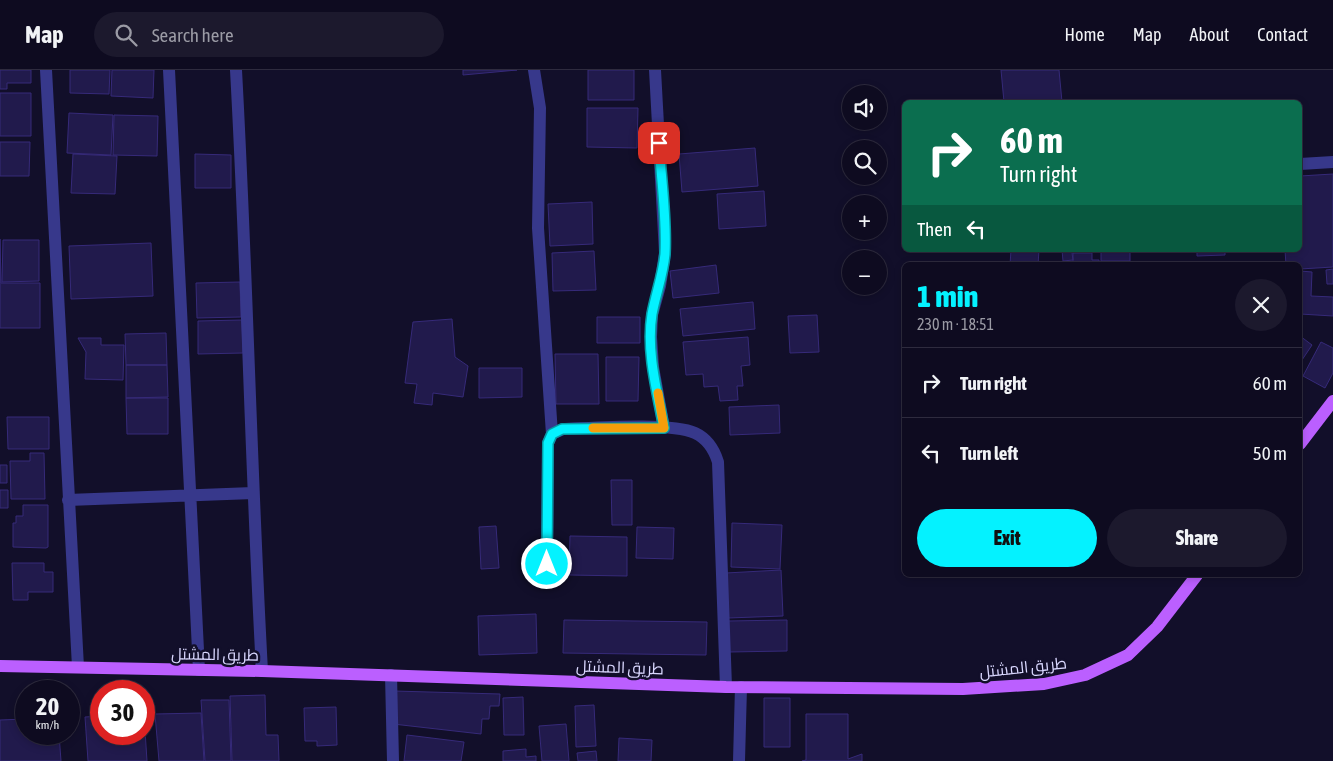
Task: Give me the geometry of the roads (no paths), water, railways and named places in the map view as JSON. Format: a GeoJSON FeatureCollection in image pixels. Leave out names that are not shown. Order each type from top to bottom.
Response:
{"type":"FeatureCollection","features":[{"type":"Feature","properties":{"kind":"main road"},"geometry":{"type":"LineString","coordinates":[[1302,441],[1333,401]]}},
{"type":"Feature","properties":{"kind":"main road","name":"طريق المشتل"},"geometry":{"type":"LineString","coordinates":[[0,666],[262,671],[726,687],[970,688],[1044,684],[1085,675],[1128,654],[1157,627],[1195,577]]}},
{"type":"Feature","properties":{"kind":"street"},"geometry":{"type":"LineString","coordinates":[[46,70],[78,667]]}},
{"type":"Feature","properties":{"kind":"street"},"geometry":{"type":"LineString","coordinates":[[169,70],[199,670]]}},
{"type":"Feature","properties":{"kind":"street"},"geometry":{"type":"LineString","coordinates":[[236,70],[262,671]]}},
{"type":"Feature","properties":{"kind":"street"},"geometry":{"type":"LineString","coordinates":[[534,70],[540,108],[538,228],[552,434],[548,443],[547,564]]}},
{"type":"Feature","properties":{"kind":"street"},"geometry":{"type":"LineString","coordinates":[[655,70],[665,253],[660,286],[652,315],[651,337],[653,367],[664,428]]}},
{"type":"Feature","properties":{"kind":"street"},"geometry":{"type":"LineString","coordinates":[[1302,164],[1333,162]]}},
{"type":"Feature","properties":{"kind":"street"},"geometry":{"type":"LineString","coordinates":[[552,434],[562,429],[664,428],[694,432],[706,440],[714,449],[718,462],[726,687]]}},
{"type":"Feature","properties":{"kind":"street"},"geometry":{"type":"LineString","coordinates":[[68,500],[253,493]]}},
{"type":"Feature","properties":{"kind":"street"},"geometry":{"type":"LineString","coordinates":[[390,676],[393,761]]}},
{"type":"Feature","properties":{"kind":"street"},"geometry":{"type":"LineString","coordinates":[[739,761],[741,687]]}}]}
